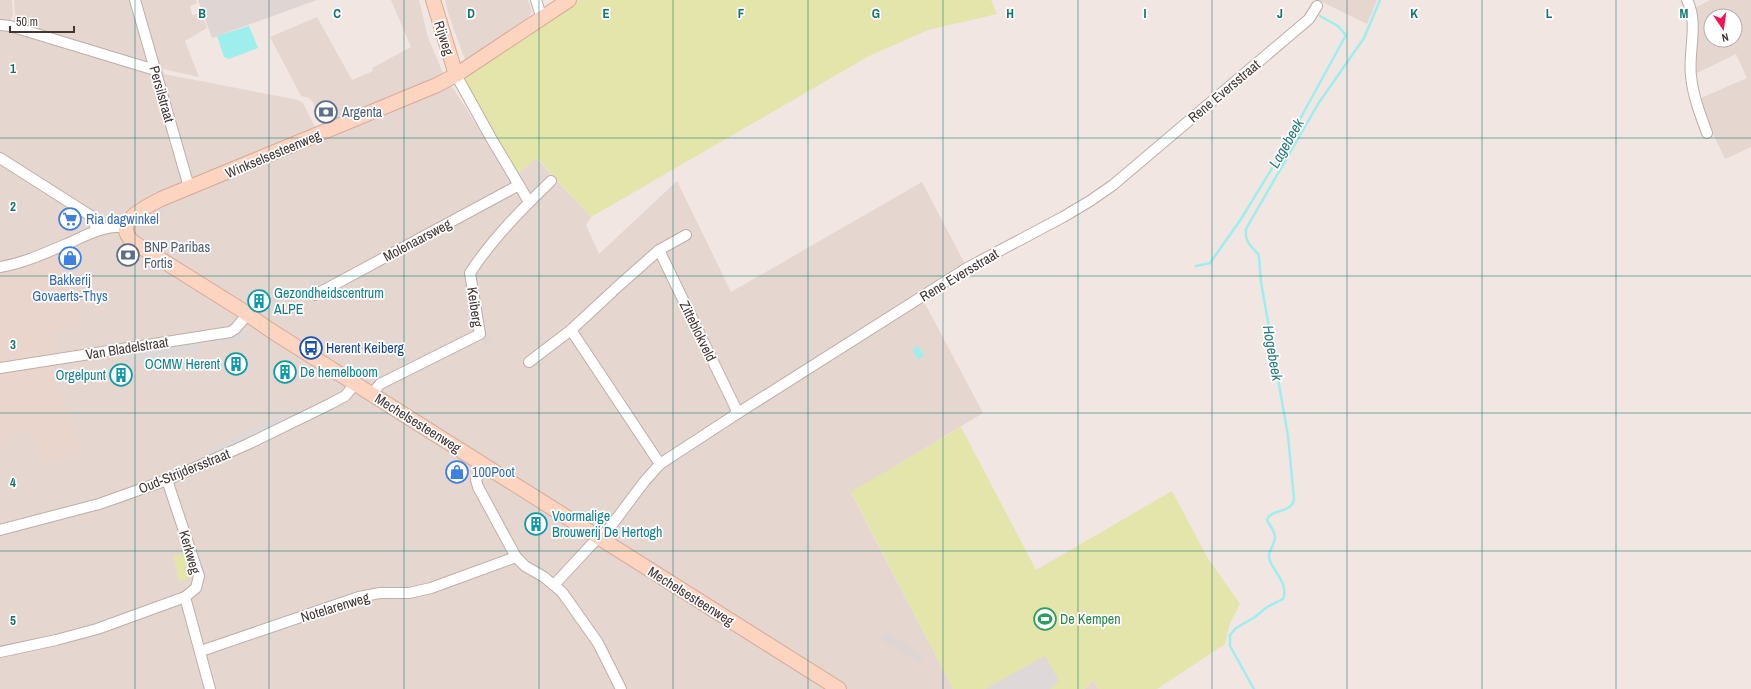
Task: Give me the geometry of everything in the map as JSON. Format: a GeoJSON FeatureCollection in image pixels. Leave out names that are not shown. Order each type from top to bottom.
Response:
{"type":"FeatureCollection","features":[{"type":"Feature","properties":{"kind":"street","name":"Persilstraat"},"geometry":{"type":"LineString","coordinates":[[135,0],[189,188]]}},
{"type":"Feature","properties":{"kind":"street","name":"Rijweg"},"geometry":{"type":"LineString","coordinates":[[433,0],[456,75]]}},
{"type":"Feature","properties":{"kind":"street"},"geometry":{"type":"LineString","coordinates":[[536,0],[542,19]]}},
{"type":"Feature","properties":{"kind":"street","name":"Winkselsesteenweg"},"geometry":{"type":"LineString","coordinates":[[126,227],[130,219],[137,212],[161,199],[437,85],[456,75],[569,0]]}},
{"type":"Feature","properties":{"kind":"street"},"geometry":{"type":"LineString","coordinates":[[1686,0],[1692,16],[1693,35],[1691,75],[1693,92],[1707,133]]}},
{"type":"Feature","properties":{"kind":"street","name":"Rene Eversstraat"},"geometry":{"type":"LineString","coordinates":[[554,585],[589,546],[608,530],[644,482],[660,464],[968,268],[1090,201],[1113,184],[1309,19],[1317,6]]}},
{"type":"Feature","properties":{"kind":"street"},"geometry":{"type":"LineString","coordinates":[[0,25],[10,26],[155,70]]}},
{"type":"Feature","properties":{"kind":"street"},"geometry":{"type":"LineString","coordinates":[[456,75],[529,202]]}},
{"type":"Feature","properties":{"kind":"street"},"geometry":{"type":"LineString","coordinates":[[0,158],[91,216],[97,230]]}},
{"type":"Feature","properties":{"kind":"street","name":"Keiberg"},"geometry":{"type":"LineString","coordinates":[[372,394],[380,384],[480,334],[470,273],[479,260],[529,202],[551,181]]}},
{"type":"Feature","properties":{"kind":"street","name":"Molenaarsweg"},"geometry":{"type":"LineString","coordinates":[[315,295],[519,184]]}},
{"type":"Feature","properties":{"kind":"street"},"geometry":{"type":"LineString","coordinates":[[0,267],[34,258],[97,230],[117,226],[126,227]]}},
{"type":"Feature","properties":{"kind":"street","name":"Mechelsesteenweg"},"geometry":{"type":"LineString","coordinates":[[126,227],[127,235],[133,242],[355,384],[839,689]]}},
{"type":"Feature","properties":{"kind":"street"},"geometry":{"type":"LineString","coordinates":[[529,362],[571,330],[659,250],[686,235]]}},
{"type":"Feature","properties":{"kind":"street","name":"Zitteblokveld"},"geometry":{"type":"LineString","coordinates":[[659,250],[738,413]]}},
{"type":"Feature","properties":{"kind":"street","name":"Van Bladelstraat"},"geometry":{"type":"LineString","coordinates":[[0,368],[230,332],[236,329],[247,315]]}},
{"type":"Feature","properties":{"kind":"street"},"geometry":{"type":"LineString","coordinates":[[571,330],[660,464]]}},
{"type":"Feature","properties":{"kind":"street","name":"Oud-Strijdersstraat"},"geometry":{"type":"LineString","coordinates":[[0,530],[99,504],[168,480],[248,444],[335,402],[345,396],[355,384]]}},
{"type":"Feature","properties":{"kind":"street"},"geometry":{"type":"LineString","coordinates":[[484,465],[476,480],[478,487],[516,557],[525,566],[562,592],[598,643],[621,689]]}},
{"type":"Feature","properties":{"kind":"street","name":"Kerkweg"},"geometry":{"type":"LineString","coordinates":[[168,480],[199,576],[196,588],[185,597],[201,651],[210,689]]}},
{"type":"Feature","properties":{"kind":"street","name":"Notelarenweg"},"geometry":{"type":"LineString","coordinates":[[201,651],[360,597],[380,593],[409,593],[432,588],[516,557]]}},
{"type":"Feature","properties":{"kind":"street"},"geometry":{"type":"LineString","coordinates":[[0,652],[56,640],[97,629],[185,597]]}},
{"type":"Feature","properties":{"kind":"shaded area"},"geometry":{"type":"Polygon","coordinates":[[[0,0],[12,0],[13,15],[11,20],[13,22],[15,15],[14,0],[196,0],[197,3],[190,6],[192,15],[201,13],[207,28],[185,41],[199,77],[163,69],[164,74],[298,100],[303,103],[316,129],[322,125],[313,102],[309,98],[301,96],[270,37],[317,17],[352,80],[373,71],[372,68],[411,47],[391,0],[419,0],[428,38],[443,73],[427,82],[453,88],[511,180],[536,158],[591,217],[586,225],[599,254],[677,181],[731,292],[922,182],[967,268],[922,298],[983,413],[851,493],[953,689],[0,689],[0,0]]]}},
{"type":"Feature","properties":{"kind":"shaded area"},"geometry":{"type":"Polygon","coordinates":[[[198,0],[317,0],[212,38],[198,0]]]}},
{"type":"Feature","properties":{"kind":"shaded area"},"geometry":{"type":"Polygon","coordinates":[[[445,0],[528,0],[532,11],[527,20],[465,60],[448,13],[445,0]]]}},
{"type":"Feature","properties":{"kind":"shaded area"},"geometry":{"type":"Polygon","coordinates":[[[1318,0],[1377,0],[1367,24],[1318,0]]]}},
{"type":"Feature","properties":{"kind":"shaded area"},"geometry":{"type":"Polygon","coordinates":[[[1710,0],[1751,0],[1751,147],[1725,159],[1700,106],[1701,98],[1747,78],[1736,54],[1695,74],[1693,9],[1710,0]]]}},
{"type":"Feature","properties":{"kind":"shaded area"},"geometry":{"type":"Polygon","coordinates":[[[163,208],[166,216],[157,220],[152,213],[163,208]]]}},
{"type":"Feature","properties":{"kind":"shaded area"},"geometry":{"type":"Polygon","coordinates":[[[60,255],[76,295],[80,313],[77,314],[80,327],[51,334],[52,367],[82,453],[41,465],[31,431],[7,437],[8,443],[0,445],[0,273],[34,267],[60,255]]]}},
{"type":"Feature","properties":{"kind":"shaded area"},"geometry":{"type":"Polygon","coordinates":[[[319,278],[323,285],[313,291],[309,284],[319,278]]]}},
{"type":"Feature","properties":{"kind":"shaded area"},"geometry":{"type":"Polygon","coordinates":[[[246,332],[247,339],[216,344],[215,337],[246,332]]]}},
{"type":"Feature","properties":{"kind":"shaded area"},"geometry":{"type":"Polygon","coordinates":[[[489,335],[493,343],[486,347],[482,339],[489,335]]]}},
{"type":"Feature","properties":{"kind":"shaded area"},"geometry":{"type":"Polygon","coordinates":[[[198,340],[199,351],[126,363],[124,351],[198,340]]]}},
{"type":"Feature","properties":{"kind":"shaded area"},"geometry":{"type":"Polygon","coordinates":[[[404,348],[411,360],[399,365],[396,359],[402,355],[400,350],[404,348]]]}},
{"type":"Feature","properties":{"kind":"shaded area"},"geometry":{"type":"Polygon","coordinates":[[[283,414],[286,419],[208,457],[205,452],[283,414]]]}},
{"type":"Feature","properties":{"kind":"shaded area"},"geometry":{"type":"Polygon","coordinates":[[[887,632],[921,654],[924,658],[919,664],[882,640],[887,632]]]}},
{"type":"Feature","properties":{"kind":"shaded area"},"geometry":{"type":"Polygon","coordinates":[[[1045,656],[1059,681],[1050,689],[985,689],[1045,656]]]}},
{"type":"Feature","properties":{"kind":"shaded area"},"geometry":{"type":"Polygon","coordinates":[[[1093,680],[1099,689],[1084,689],[1093,680]]]}},
{"type":"Feature","properties":{"kind":"green space"},"geometry":{"type":"Polygon","coordinates":[[[579,0],[991,0],[997,14],[928,30],[869,56],[591,217],[537,158],[511,180],[462,79],[579,0]]]}},
{"type":"Feature","properties":{"kind":"green space"},"geometry":{"type":"Polygon","coordinates":[[[961,427],[1036,570],[1172,491],[1207,557],[1240,604],[1230,623],[1225,644],[1157,689],[1099,689],[1093,680],[1084,689],[953,689],[851,492],[961,427]]]}},
{"type":"Feature","properties":{"kind":"green space"},"geometry":{"type":"Polygon","coordinates":[[[188,552],[196,575],[179,582],[173,557],[188,552]]]}},
{"type":"Feature","properties":{"kind":"water"},"geometry":{"type":"Polygon","coordinates":[[[249,26],[258,48],[229,59],[224,57],[217,36],[249,26]]]}},
{"type":"Feature","properties":{"kind":"water"},"geometry":{"type":"Polygon","coordinates":[[[918,346],[924,356],[918,359],[912,350],[918,346]]]}},
{"type":"Feature","properties":{"kind":"waterway","name":"Hogebeek"},"geometry":{"type":"LineString","coordinates":[[1254,689],[1230,646],[1230,635],[1236,628],[1255,617],[1267,607],[1283,599],[1283,584],[1269,558],[1269,554],[1274,544],[1275,535],[1267,520],[1269,516],[1290,507],[1294,499],[1288,436],[1261,282],[1259,257],[1249,244],[1246,237],[1246,229],[1318,104],[1364,38],[1380,0]]}},
{"type":"Feature","properties":{"kind":"waterway","name":"Lagebeek"},"geometry":{"type":"LineString","coordinates":[[1196,266],[1210,263],[1241,219],[1282,152],[1346,35],[1338,26],[1320,16]]}},
{"type":"Feature","properties":{"kind":"place","name":"Argenta"},"geometry":{"type":"Point","coordinates":[326,112]}},
{"type":"Feature","properties":{"kind":"place","name":"Ria dagwinkel"},"geometry":{"type":"Point","coordinates":[70,219]}},
{"type":"Feature","properties":{"kind":"place","name":"BNP Paribas Fortis"},"geometry":{"type":"Point","coordinates":[128,255]}},
{"type":"Feature","properties":{"kind":"place","name":"Bakkerij Govaerts-Thys"},"geometry":{"type":"Point","coordinates":[70,258]}},
{"type":"Feature","properties":{"kind":"place","name":"Gezondheidscentrum ALPE"},"geometry":{"type":"Point","coordinates":[259,301]}},
{"type":"Feature","properties":{"kind":"place","name":"Herent Keiberg"},"geometry":{"type":"Point","coordinates":[311,348]}},
{"type":"Feature","properties":{"kind":"place","name":"OCMW Herent"},"geometry":{"type":"Point","coordinates":[236,364]}},
{"type":"Feature","properties":{"kind":"place","name":"De hemelboom"},"geometry":{"type":"Point","coordinates":[285,372]}},
{"type":"Feature","properties":{"kind":"place","name":"Orgelpunt"},"geometry":{"type":"Point","coordinates":[121,375]}},
{"type":"Feature","properties":{"kind":"place","name":"100Poot"},"geometry":{"type":"Point","coordinates":[457,472]}},
{"type":"Feature","properties":{"kind":"place","name":"Voormalige Brouwerij De Hertogh"},"geometry":{"type":"Point","coordinates":[536,524]}},
{"type":"Feature","properties":{"kind":"place","name":"De Kempen"},"geometry":{"type":"Point","coordinates":[1045,619]}}]}
